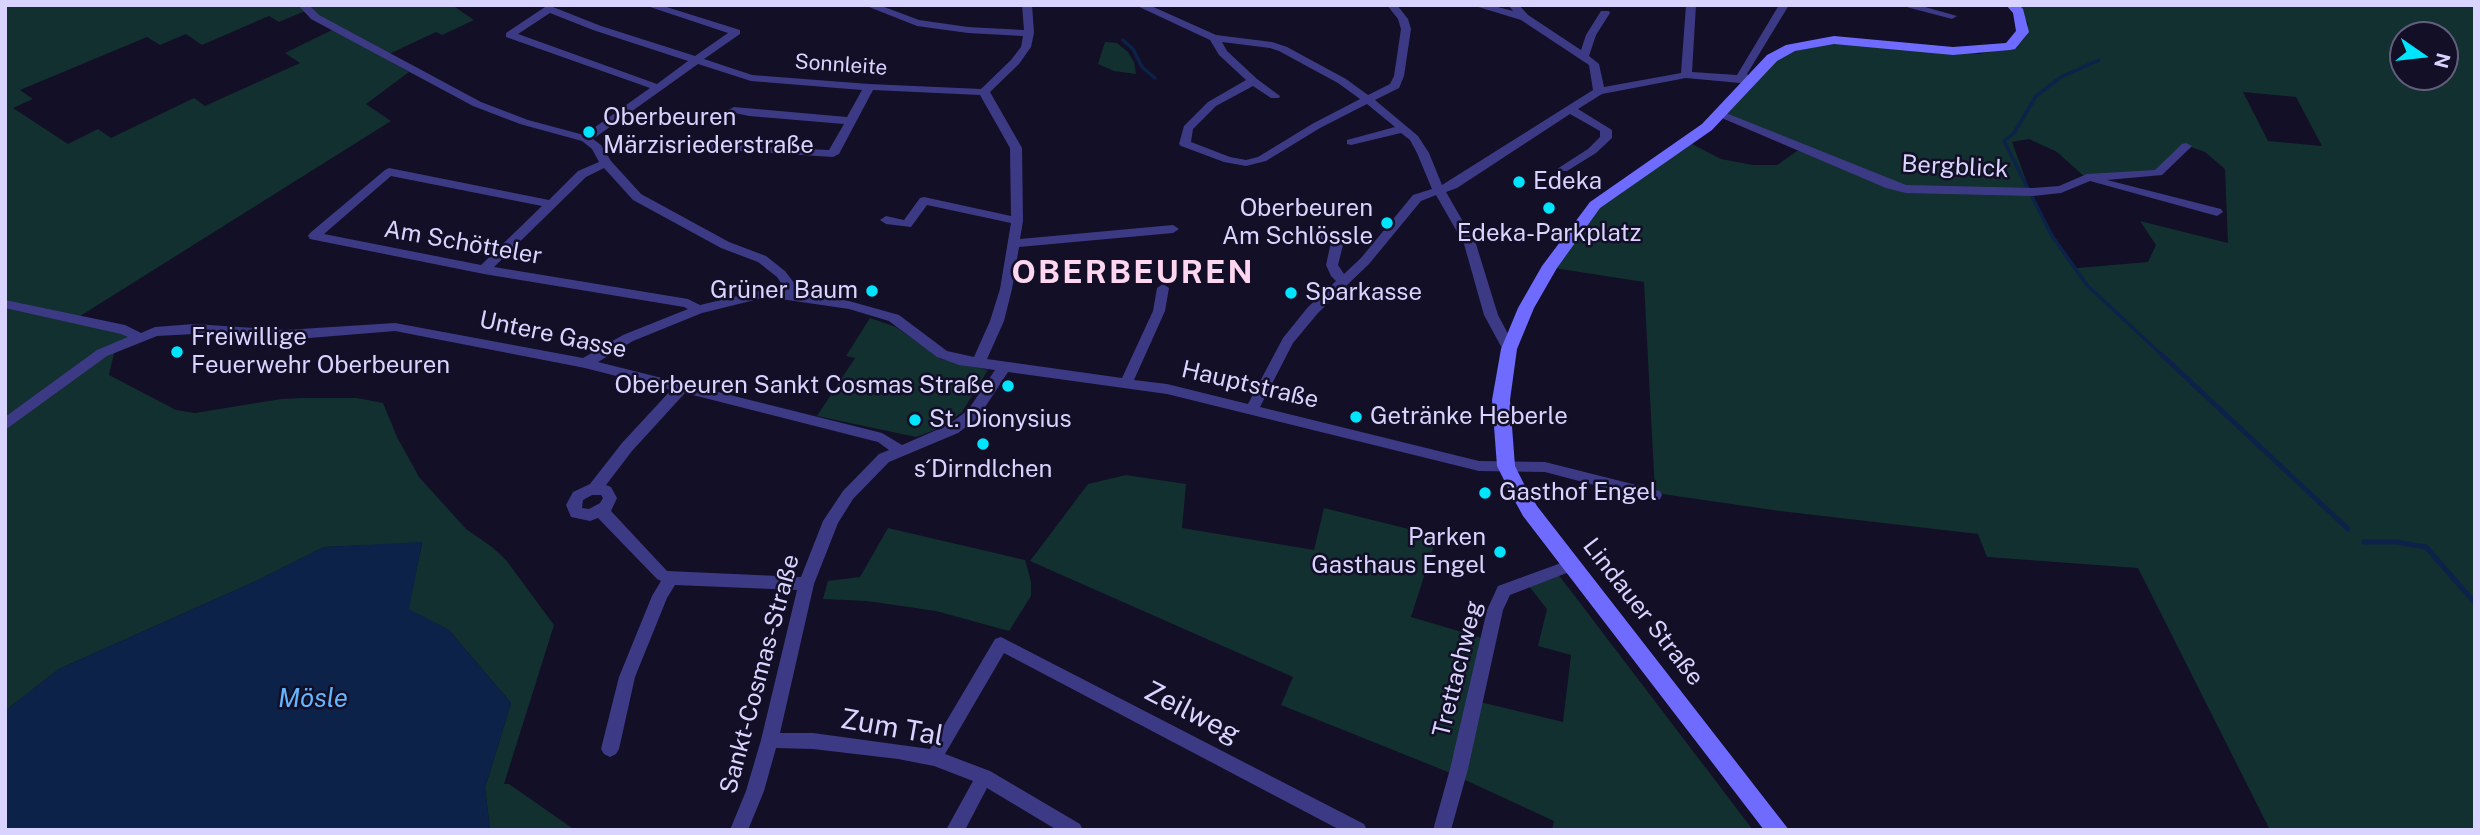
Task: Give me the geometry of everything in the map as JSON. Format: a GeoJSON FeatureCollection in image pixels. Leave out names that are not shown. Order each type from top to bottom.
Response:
{"type":"FeatureCollection","features":[{"type":"Feature","properties":{"kind":"main road","name":"Lindauer Straße"},"geometry":{"type":"LineString","coordinates":[[1778,830],[1530,511],[1506,466],[1502,400],[1509,349],[1525,308],[1565,245],[1592,209],[1606,195],[1689,142],[1721,114],[1747,82],[1772,58],[1791,48],[1834,40],[1977,52],[2010,46],[2023,32],[2019,12],[2012,5]]}},
{"type":"Feature","properties":{"kind":"street"},"geometry":{"type":"LineString","coordinates":[[303,5],[315,17],[477,104],[524,122],[586,139],[597,147],[606,163],[637,197],[724,245],[762,259],[781,274],[797,296]]}},
{"type":"Feature","properties":{"kind":"street"},"geometry":{"type":"LineString","coordinates":[[586,139],[736,32],[649,5]]}},
{"type":"Feature","properties":{"kind":"street"},"geometry":{"type":"LineString","coordinates":[[869,5],[916,23],[966,30],[1029,33]]}},
{"type":"Feature","properties":{"kind":"street"},"geometry":{"type":"LineString","coordinates":[[979,362],[1002,303],[1017,221],[1016,148],[984,92],[1015,62],[1026,47],[1029,33],[1027,5]]}},
{"type":"Feature","properties":{"kind":"street"},"geometry":{"type":"LineString","coordinates":[[1140,5],[1214,38],[1272,45],[1283,49],[1342,81],[1414,138],[1438,189],[1470,244],[1490,315],[1509,349]]}},
{"type":"Feature","properties":{"kind":"street"},"geometry":{"type":"LineString","coordinates":[[1253,81],[1212,104],[1188,128],[1185,144],[1228,160],[1246,163],[1262,159],[1316,126],[1395,86],[1406,29],[1403,19],[1392,5]]}},
{"type":"Feature","properties":{"kind":"street"},"geometry":{"type":"LineString","coordinates":[[1477,5],[1524,17]]}},
{"type":"Feature","properties":{"kind":"street"},"geometry":{"type":"LineString","coordinates":[[1513,5],[1524,17],[1594,64],[1599,91]]}},
{"type":"Feature","properties":{"kind":"street"},"geometry":{"type":"LineString","coordinates":[[1686,75],[1691,5]]}},
{"type":"Feature","properties":{"kind":"street"},"geometry":{"type":"LineString","coordinates":[[1747,82],[1742,74],[1784,5]]}},
{"type":"Feature","properties":{"kind":"street"},"geometry":{"type":"LineString","coordinates":[[1904,5],[1952,16]]}},
{"type":"Feature","properties":{"kind":"street"},"geometry":{"type":"LineString","coordinates":[[545,7],[510,35],[659,89]]}},
{"type":"Feature","properties":{"kind":"street","name":"Sonnleite"},"geometry":{"type":"LineString","coordinates":[[545,7],[597,28],[751,78],[984,92]]}},
{"type":"Feature","properties":{"kind":"street"},"geometry":{"type":"LineString","coordinates":[[1584,57],[1591,35],[1605,13]]}},
{"type":"Feature","properties":{"kind":"street"},"geometry":{"type":"LineString","coordinates":[[1214,38],[1223,53],[1253,81],[1275,96]]}},
{"type":"Feature","properties":{"kind":"street"},"geometry":{"type":"LineString","coordinates":[[1253,408],[1288,341],[1313,310],[1365,261],[1417,198],[1453,185],[1599,91],[1686,75],[1737,78],[1747,82]]}},
{"type":"Feature","properties":{"kind":"street"},"geometry":{"type":"LineString","coordinates":[[709,146],[833,154],[869,87]]}},
{"type":"Feature","properties":{"kind":"street"},"geometry":{"type":"LineString","coordinates":[[1563,169],[1592,151],[1606,138],[1606,130],[1569,109]]}},
{"type":"Feature","properties":{"kind":"street"},"geometry":{"type":"LineString","coordinates":[[734,110],[850,121]]}},
{"type":"Feature","properties":{"kind":"street","name":"Bergblick"},"geometry":{"type":"LineString","coordinates":[[1721,114],[1890,185],[1925,190],[2030,192],[2061,189],[2087,178],[2158,173],[2186,146]]}},
{"type":"Feature","properties":{"kind":"street"},"geometry":{"type":"LineString","coordinates":[[1351,142],[1402,129]]}},
{"type":"Feature","properties":{"kind":"street"},"geometry":{"type":"LineString","coordinates":[[484,270],[582,174],[606,163]]}},
{"type":"Feature","properties":{"kind":"street","name":"Am Schötteler"},"geometry":{"type":"LineString","coordinates":[[551,204],[389,172],[314,236],[484,270],[688,303],[698,310]]}},
{"type":"Feature","properties":{"kind":"street"},"geometry":{"type":"LineString","coordinates":[[2087,178],[2217,212]]}},
{"type":"Feature","properties":{"kind":"street"},"geometry":{"type":"LineString","coordinates":[[886,220],[907,224],[924,201],[1017,221]]}},
{"type":"Feature","properties":{"kind":"street"},"geometry":{"type":"LineString","coordinates":[[1014,244],[1173,229]]}},
{"type":"Feature","properties":{"kind":"street"},"geometry":{"type":"LineString","coordinates":[[1311,234],[1330,236],[1338,241],[1332,265],[1335,273],[1343,280]]}},
{"type":"Feature","properties":{"kind":"street"},"geometry":{"type":"LineString","coordinates":[[1126,381],[1159,311],[1163,289]]}},
{"type":"Feature","properties":{"kind":"street","name":"Hauptstraße"},"geometry":{"type":"LineString","coordinates":[[585,363],[628,338],[698,310],[766,293],[797,296],[849,305],[894,318],[942,354],[979,362],[1126,381],[1253,408],[1479,466],[1545,467],[1655,495]]}},
{"type":"Feature","properties":{"kind":"street"},"geometry":{"type":"LineString","coordinates":[[5,304],[125,330],[138,337]]}},
{"type":"Feature","properties":{"kind":"street","name":"Untere Gasse"},"geometry":{"type":"LineString","coordinates":[[5,425],[102,353],[138,337],[171,329],[285,335],[395,327],[585,363],[881,438],[899,450]]}},
{"type":"Feature","properties":{"kind":"street","name":"Sankt-Cosmas-Straße"},"geometry":{"type":"LineString","coordinates":[[739,830],[770,740],[806,584],[831,521],[848,495],[884,458],[953,429],[973,414],[1005,365]]}},
{"type":"Feature","properties":{"kind":"street"},"geometry":{"type":"LineString","coordinates":[[595,489],[606,491],[610,498],[601,511],[585,516],[574,509],[579,496],[595,489],[627,447],[682,387]]}},
{"type":"Feature","properties":{"kind":"street"},"geometry":{"type":"LineString","coordinates":[[601,511],[662,576],[806,584]]}},
{"type":"Feature","properties":{"kind":"street","name":"Trettachweg"},"geometry":{"type":"LineString","coordinates":[[1442,830],[1460,768],[1495,610],[1504,591],[1572,565]]}},
{"type":"Feature","properties":{"kind":"street"},"geometry":{"type":"LineString","coordinates":[[610,749],[627,677],[660,596],[671,578]]}},
{"type":"Feature","properties":{"kind":"street","name":"Zeilweg"},"geometry":{"type":"LineString","coordinates":[[934,758],[1001,645],[1358,830]]}},
{"type":"Feature","properties":{"kind":"street","name":"Zum Tal"},"geometry":{"type":"LineString","coordinates":[[770,740],[856,746],[934,758],[984,777],[1074,830]]}},
{"type":"Feature","properties":{"kind":"street"},"geometry":{"type":"LineString","coordinates":[[955,830],[984,777]]}},
{"type":"Feature","properties":{"kind":"green space"},"geometry":{"type":"Polygon","coordinates":[[[5,5],[299,5],[305,11],[279,22],[269,16],[202,45],[186,34],[160,45],[147,37],[20,90],[33,99],[13,108],[68,144],[98,129],[111,138],[194,98],[205,106],[300,63],[285,53],[334,29],[409,72],[366,104],[391,121],[77,318],[5,302],[5,5]]]}},
{"type":"Feature","properties":{"kind":"green space"},"geometry":{"type":"Polygon","coordinates":[[[305,5],[457,5],[455,7],[474,20],[442,35],[436,32],[387,55],[317,16],[305,5]]]}},
{"type":"Feature","properties":{"kind":"green space"},"geometry":{"type":"Polygon","coordinates":[[[2016,5],[2475,5],[2475,830],[2270,830],[2138,568],[1987,557],[1978,534],[1780,511],[1655,493],[1644,282],[1554,268],[1598,207],[1610,196],[1692,144],[1721,159],[1753,165],[1777,165],[1800,149],[1889,186],[1907,190],[2031,193],[2054,236],[2077,268],[2148,262],[2156,245],[2140,221],[2228,243],[2225,169],[2205,152],[2185,145],[2156,172],[2086,178],[2057,152],[2029,139],[2012,142],[2030,191],[1906,188],[1726,114],[1750,83],[1775,59],[1811,45],[1835,42],[1979,54],[2012,47],[2023,40],[2028,23],[2016,5]],[[2243,92],[2268,141],[2322,146],[2296,97],[2243,92]]]}},
{"type":"Feature","properties":{"kind":"green space"},"geometry":{"type":"Polygon","coordinates":[[[1105,42],[1117,43],[1128,52],[1134,62],[1136,74],[1114,71],[1098,64],[1105,42]]]}},
{"type":"Feature","properties":{"kind":"green space"},"geometry":{"type":"Polygon","coordinates":[[[5,306],[122,331],[133,337],[5,423],[5,306]]]}},
{"type":"Feature","properties":{"kind":"green space"},"geometry":{"type":"Polygon","coordinates":[[[870,318],[896,327],[941,359],[988,370],[962,412],[943,427],[916,437],[817,416],[855,358],[846,356],[870,318]]]}},
{"type":"Feature","properties":{"kind":"green space"},"geometry":{"type":"Polygon","coordinates":[[[115,349],[109,375],[176,410],[195,413],[303,398],[357,398],[383,403],[397,437],[419,477],[466,529],[506,560],[554,625],[504,784],[509,784],[575,830],[490,830],[485,788],[511,703],[449,630],[408,610],[422,543],[324,547],[256,581],[59,669],[5,711],[5,428],[115,349]]]}},
{"type":"Feature","properties":{"kind":"green space"},"geometry":{"type":"Polygon","coordinates":[[[1126,475],[1186,484],[1182,528],[1314,550],[1324,508],[1437,536],[1411,617],[1482,638],[1453,774],[1281,705],[1293,677],[1030,561],[1088,484],[1126,475]]]}},
{"type":"Feature","properties":{"kind":"green space"},"geometry":{"type":"Polygon","coordinates":[[[888,528],[1025,560],[1031,582],[1031,596],[1009,631],[936,611],[867,601],[823,599],[828,581],[860,577],[888,528]]]}},
{"type":"Feature","properties":{"kind":"green space"},"geometry":{"type":"Polygon","coordinates":[[[1557,573],[1753,830],[1552,830],[1554,821],[1463,779],[1480,702],[1563,722],[1571,655],[1538,646],[1547,609],[1528,585],[1557,573]]]}},
{"type":"Feature","properties":{"kind":"water","name":"Mösle"},"geometry":{"type":"Polygon","coordinates":[[[422,542],[409,609],[449,630],[511,703],[485,788],[490,830],[5,830],[5,711],[59,669],[256,581],[324,547],[422,542]]]}},
{"type":"Feature","properties":{"kind":"waterway"},"geometry":{"type":"LineString","coordinates":[[1123,40],[1133,49],[1142,67],[1155,78]]}},
{"type":"Feature","properties":{"kind":"waterway"},"geometry":{"type":"LineString","coordinates":[[2099,60],[2061,77],[2036,96],[2014,133],[2004,141],[2052,236],[2087,285],[2164,357]]}},
{"type":"Feature","properties":{"kind":"waterway"},"geometry":{"type":"LineString","coordinates":[[2162,355],[2348,529]]}},
{"type":"Feature","properties":{"kind":"waterway"},"geometry":{"type":"LineString","coordinates":[[2364,542],[2397,542],[2426,547],[2475,603]]}},
{"type":"Feature","properties":{"kind":"place","name":"Oberbeuren Märzisriederstraße"},"geometry":{"type":"Point","coordinates":[589,132]}},
{"type":"Feature","properties":{"kind":"place","name":"Edeka"},"geometry":{"type":"Point","coordinates":[1519,182]}},
{"type":"Feature","properties":{"kind":"place","name":"Edeka-Parkplatz"},"geometry":{"type":"Point","coordinates":[1549,208]}},
{"type":"Feature","properties":{"kind":"place","name":"Oberbeuren Am Schlössle"},"geometry":{"type":"Point","coordinates":[1387,223]}},
{"type":"Feature","properties":{"kind":"place","name":"Grüner Baum"},"geometry":{"type":"Point","coordinates":[872,291]}},
{"type":"Feature","properties":{"kind":"place","name":"Sparkasse"},"geometry":{"type":"Point","coordinates":[1291,293]}},
{"type":"Feature","properties":{"kind":"place","name":"Freiwillige Feuerwehr Oberbeuren"},"geometry":{"type":"Point","coordinates":[177,352]}},
{"type":"Feature","properties":{"kind":"place","name":"Oberbeuren Sankt Cosmas Straße"},"geometry":{"type":"Point","coordinates":[1008,386]}},
{"type":"Feature","properties":{"kind":"place","name":"Getränke Heberle"},"geometry":{"type":"Point","coordinates":[1356,417]}},
{"type":"Feature","properties":{"kind":"place","name":"St. Dionysius"},"geometry":{"type":"Point","coordinates":[915,420]}},
{"type":"Feature","properties":{"kind":"place","name":"s´Dirndlchen"},"geometry":{"type":"Point","coordinates":[983,444]}},
{"type":"Feature","properties":{"kind":"place","name":"Gasthof Engel"},"geometry":{"type":"Point","coordinates":[1485,493]}},
{"type":"Feature","properties":{"kind":"place","name":"Parken Gasthaus Engel"},"geometry":{"type":"Point","coordinates":[1500,552]}},
{"type":"Feature","properties":{"kind":"district","name":"OBERBEUREN"},"geometry":{"type":"Point","coordinates":[1133,273]}}]}
